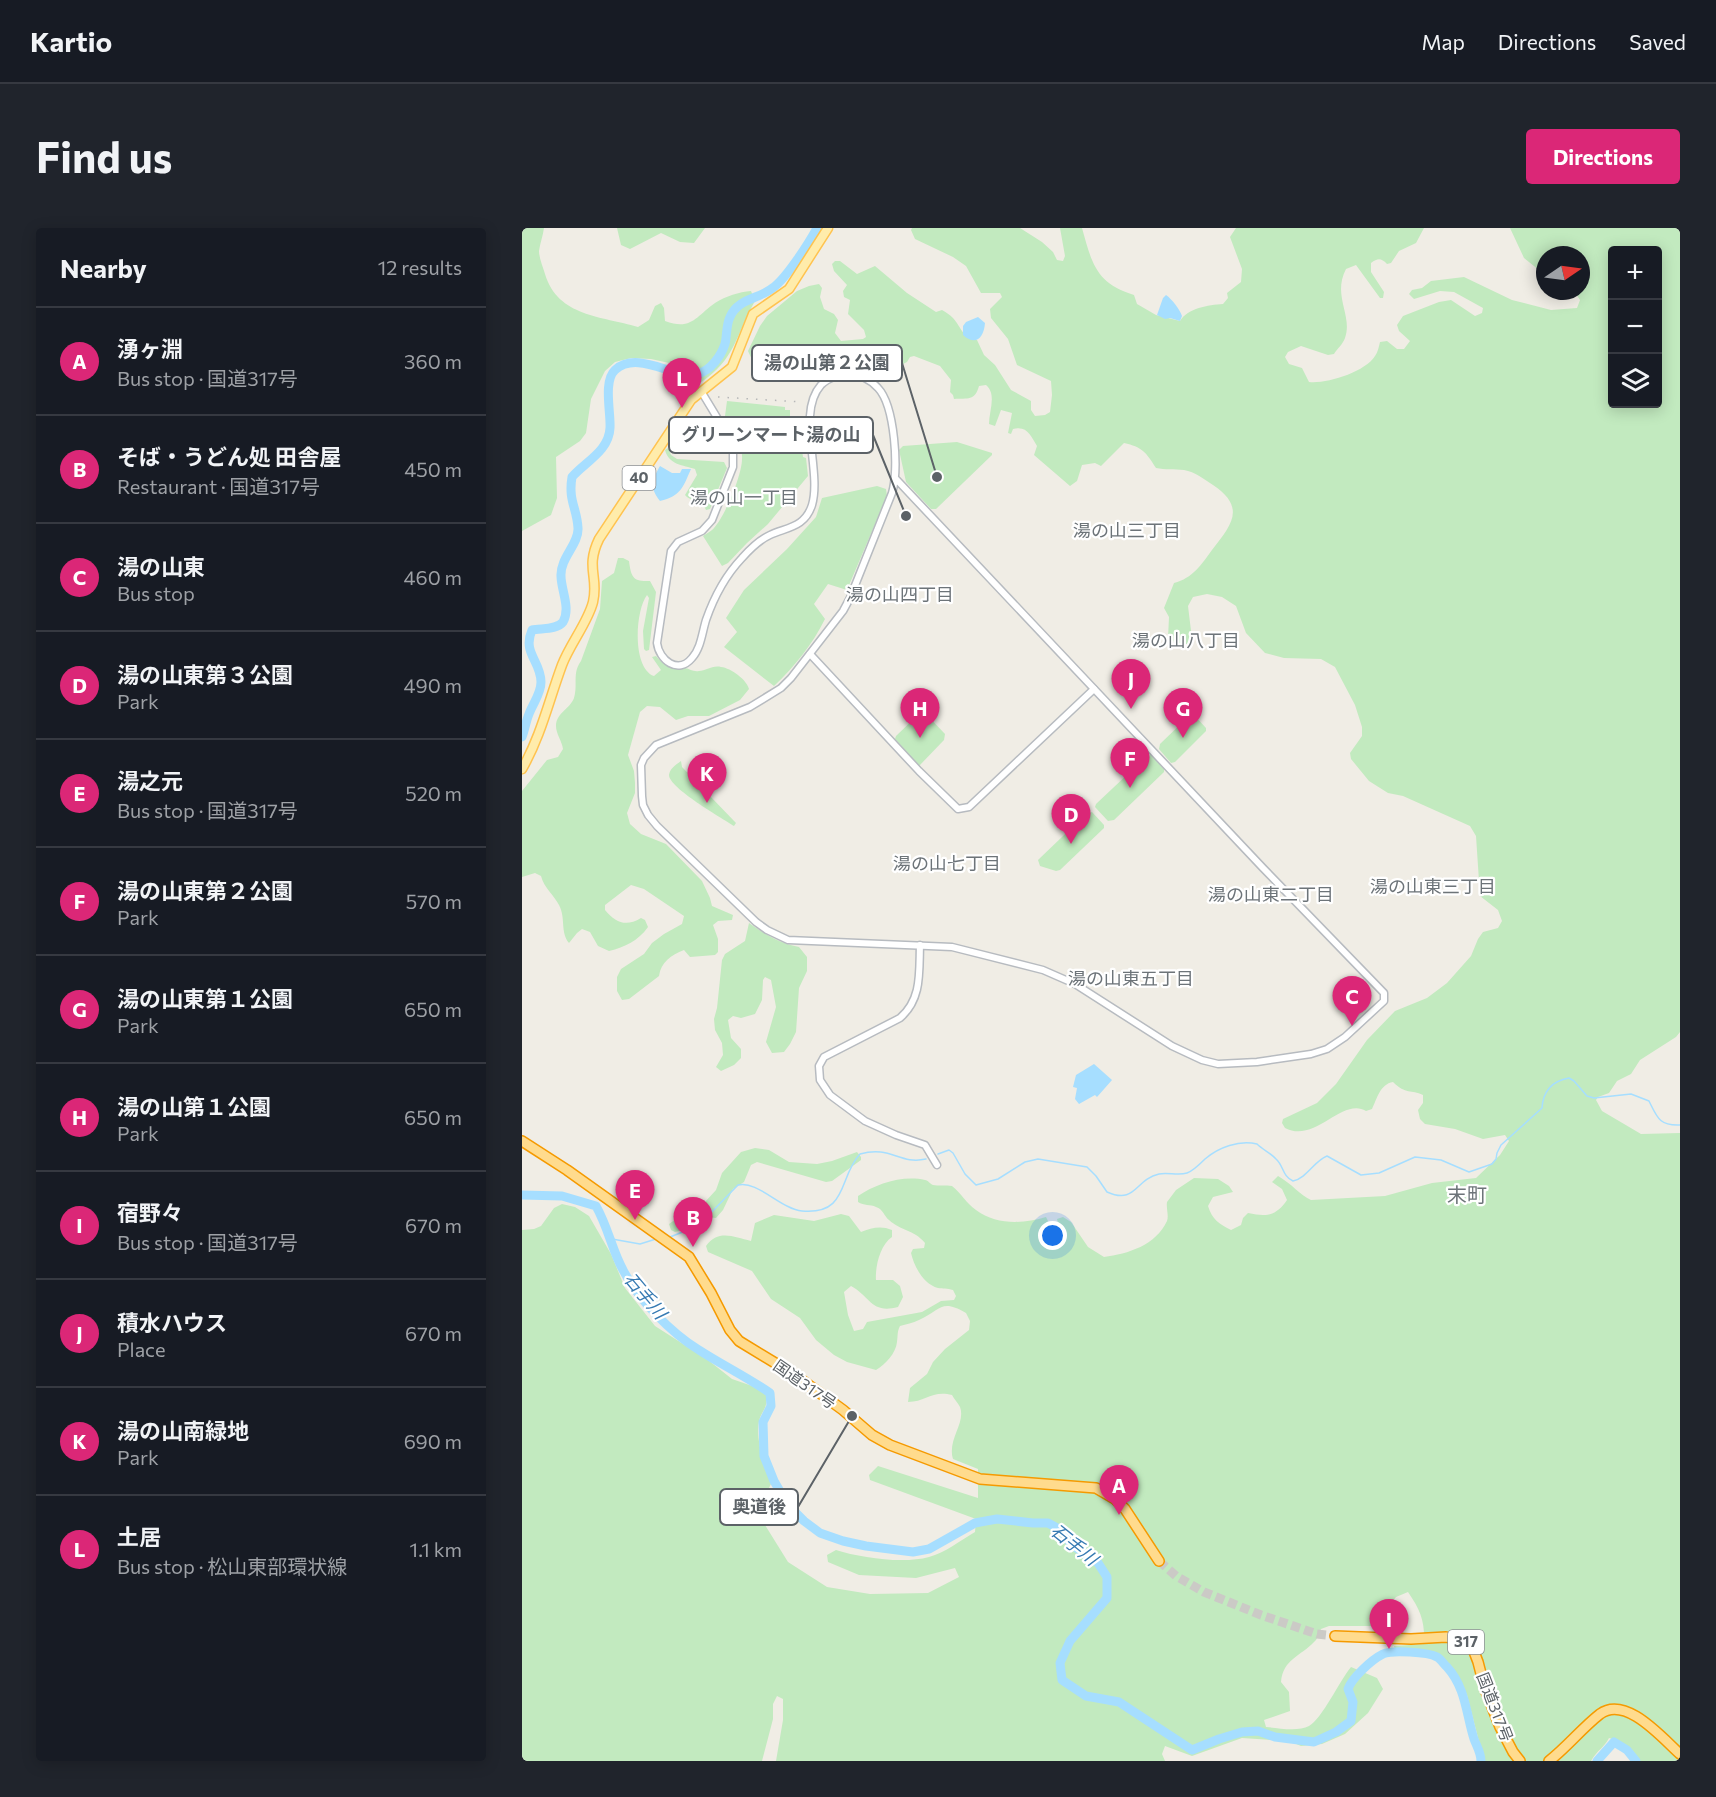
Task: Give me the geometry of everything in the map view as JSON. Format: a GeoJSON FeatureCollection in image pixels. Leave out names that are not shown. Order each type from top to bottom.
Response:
{"type":"FeatureCollection","features":[{"type":"Feature","properties":{"kind":"highway","name":"国道317号"},"geometry":{"type":"LineString","coordinates":[[522,1141],[567,1170],[689,1257],[730,1330],[739,1341],[795,1375],[843,1410],[872,1435],[897,1448],[980,1479],[1096,1488],[1115,1499],[1125,1509],[1160,1560]]}},
{"type":"Feature","properties":{"kind":"highway","name":"国道317号"},"geometry":{"type":"LineString","coordinates":[[1335,1636],[1411,1639],[1446,1637],[1465,1641],[1473,1649],[1500,1727],[1520,1761]]}},
{"type":"Feature","properties":{"kind":"highway"},"geometry":{"type":"LineString","coordinates":[[1549,1761],[1600,1714],[1612,1709],[1627,1710],[1680,1754]]}},
{"type":"Feature","properties":{"kind":"main road","name":"40"},"geometry":{"type":"LineString","coordinates":[[522,769],[541,728],[562,665],[592,606],[595,590],[591,558],[596,545],[683,410],[701,391],[732,367],[753,314],[789,289],[828,228]]}},
{"type":"Feature","properties":{"kind":"street"},"geometry":{"type":"LineString","coordinates":[[701,391],[727,434],[732,451],[733,467],[712,520],[702,531],[678,542],[669,556],[657,643],[660,655],[670,664],[683,664],[693,658],[700,646],[706,622],[719,589],[740,560],[762,540],[797,526],[808,514],[813,498],[811,407],[816,392],[827,380],[845,374],[853,375],[869,380],[879,388],[889,413],[897,464],[896,479],[889,503],[850,598],[810,654],[781,688],[750,707],[656,745],[644,758],[641,765],[643,805],[657,826],[756,922],[788,940],[920,945],[965,950],[1053,973],[1075,984],[1172,1047],[1218,1064],[1246,1064],[1311,1054],[1327,1049],[1345,1037],[1384,1001],[1384,993],[896,479]]}},
{"type":"Feature","properties":{"kind":"street"},"geometry":{"type":"LineString","coordinates":[[810,654],[919,771],[958,809],[969,807],[1094,688]]}},
{"type":"Feature","properties":{"kind":"street"},"geometry":{"type":"LineString","coordinates":[[920,945],[917,992],[914,1003],[908,1011],[900,1018],[824,1057],[818,1072],[823,1087],[831,1095],[865,1121],[925,1145],[937,1165]]}},
{"type":"Feature","properties":{"kind":"green space"},"geometry":{"type":"Polygon","coordinates":[[[522,228],[544,228],[539,254],[551,288],[571,307],[596,317],[638,327],[649,320],[655,306],[661,303],[664,308],[665,321],[682,324],[693,321],[724,298],[742,292],[751,291],[755,301],[728,356],[712,374],[700,383],[692,368],[651,359],[631,358],[615,362],[605,371],[591,399],[586,433],[580,441],[556,457],[557,498],[551,515],[522,531],[522,228]]]}},
{"type":"Feature","properties":{"kind":"green space"},"geometry":{"type":"Polygon","coordinates":[[[617,228],[705,228],[694,243],[680,242],[661,233],[630,249],[621,245],[617,228]]]}},
{"type":"Feature","properties":{"kind":"green space"},"geometry":{"type":"Polygon","coordinates":[[[912,228],[1020,228],[1042,242],[1053,252],[1057,260],[1063,261],[1065,256],[1060,228],[1082,228],[1093,262],[1103,278],[1111,285],[1134,295],[1137,304],[1156,315],[1180,321],[1193,310],[1223,304],[1228,298],[1227,293],[1241,282],[1242,269],[1230,237],[1236,228],[1424,228],[1416,243],[1399,251],[1391,263],[1387,264],[1379,259],[1371,263],[1371,272],[1384,292],[1383,298],[1380,298],[1356,265],[1346,269],[1341,288],[1347,330],[1344,340],[1334,354],[1328,355],[1301,346],[1288,352],[1285,357],[1289,364],[1302,368],[1309,382],[1317,382],[1345,376],[1363,367],[1375,356],[1380,342],[1387,341],[1397,349],[1404,349],[1410,341],[1399,331],[1397,325],[1403,316],[1439,302],[1451,300],[1475,316],[1482,313],[1483,308],[1454,292],[1440,291],[1414,299],[1409,294],[1412,290],[1422,288],[1431,281],[1464,277],[1512,300],[1551,310],[1577,308],[1580,300],[1590,300],[1590,246],[1536,246],[1536,268],[1524,258],[1510,228],[1680,228],[1680,1032],[1676,1037],[1640,1060],[1631,1074],[1617,1081],[1609,1093],[1596,1100],[1602,1111],[1641,1134],[1680,1133],[1680,1761],[1639,1761],[1622,1744],[1609,1738],[1591,1761],[1484,1761],[1467,1695],[1455,1671],[1439,1655],[1413,1649],[1395,1650],[1394,1646],[1424,1644],[1421,1617],[1408,1592],[1396,1597],[1372,1626],[1329,1626],[1321,1629],[1315,1641],[1285,1668],[1281,1682],[1289,1692],[1290,1711],[1264,1720],[1266,1727],[1294,1729],[1309,1726],[1320,1716],[1351,1667],[1377,1678],[1383,1689],[1368,1713],[1345,1734],[1322,1744],[1301,1746],[1289,1741],[1242,1738],[1192,1756],[1165,1746],[1162,1754],[1165,1761],[776,1761],[783,1720],[783,1699],[777,1696],[773,1704],[773,1719],[762,1761],[522,1761],[522,1230],[541,1226],[554,1208],[562,1204],[575,1207],[589,1216],[611,1254],[625,1288],[655,1326],[708,1360],[732,1379],[758,1388],[766,1394],[765,1406],[759,1421],[758,1436],[771,1484],[759,1500],[765,1525],[788,1562],[827,1587],[870,1594],[928,1593],[959,1577],[955,1568],[916,1578],[859,1575],[828,1562],[827,1555],[836,1550],[882,1559],[919,1559],[941,1553],[975,1532],[976,1519],[870,1480],[869,1475],[878,1466],[978,1498],[978,1469],[953,1459],[952,1445],[961,1413],[952,1395],[939,1394],[908,1402],[910,1388],[927,1374],[933,1362],[945,1349],[969,1330],[970,1321],[966,1313],[946,1306],[917,1321],[900,1326],[895,1350],[876,1370],[847,1362],[834,1355],[816,1340],[800,1318],[771,1299],[752,1271],[708,1252],[706,1246],[716,1237],[732,1236],[751,1241],[755,1223],[774,1215],[814,1221],[841,1214],[849,1216],[861,1232],[876,1228],[892,1230],[892,1237],[884,1245],[879,1257],[876,1280],[893,1280],[900,1286],[903,1297],[898,1307],[882,1308],[851,1286],[844,1292],[848,1315],[854,1331],[863,1329],[867,1322],[922,1312],[941,1301],[954,1300],[956,1296],[953,1290],[933,1286],[920,1274],[911,1253],[913,1249],[924,1248],[925,1243],[920,1238],[893,1224],[878,1208],[858,1202],[858,1196],[890,1182],[916,1179],[926,1180],[933,1185],[952,1186],[972,1207],[984,1215],[1001,1221],[1019,1222],[1046,1217],[1047,1234],[1055,1236],[1060,1232],[1057,1219],[1063,1217],[1071,1222],[1088,1247],[1104,1257],[1132,1251],[1156,1236],[1167,1221],[1167,1202],[1176,1190],[1194,1178],[1218,1179],[1229,1186],[1233,1192],[1213,1197],[1208,1206],[1216,1221],[1231,1230],[1241,1225],[1248,1213],[1270,1214],[1283,1205],[1287,1200],[1282,1189],[1272,1182],[1278,1176],[1311,1200],[1385,1196],[1432,1183],[1476,1178],[1500,1155],[1509,1141],[1505,1135],[1483,1139],[1455,1129],[1425,1124],[1420,1119],[1418,1110],[1423,1103],[1423,1095],[1405,1090],[1393,1082],[1382,1089],[1372,1109],[1347,1110],[1307,1130],[1296,1131],[1285,1128],[1282,1123],[1283,1119],[1317,1103],[1336,1084],[1367,1040],[1395,1011],[1427,998],[1447,983],[1471,956],[1483,932],[1498,928],[1502,921],[1498,910],[1480,896],[1476,836],[1470,826],[1403,796],[1388,793],[1369,781],[1351,759],[1350,753],[1362,736],[1362,727],[1355,705],[1335,667],[1321,659],[1284,658],[1265,653],[1246,633],[1236,606],[1222,597],[1207,594],[1193,597],[1188,606],[1192,639],[1188,644],[1178,644],[1168,638],[1169,617],[1164,608],[1174,583],[1181,581],[1196,570],[1230,525],[1233,509],[1223,493],[1192,472],[1156,468],[1143,451],[1124,443],[1101,466],[1095,463],[1082,465],[1077,481],[1070,486],[1034,455],[1037,446],[1028,432],[1018,428],[1013,429],[1011,434],[1008,433],[1012,413],[1001,410],[995,426],[989,424],[992,398],[986,385],[979,386],[970,398],[954,399],[950,392],[951,380],[940,366],[914,356],[903,364],[891,349],[882,345],[874,347],[869,368],[864,370],[855,367],[828,371],[815,347],[809,348],[801,368],[786,370],[771,366],[764,373],[756,367],[748,351],[760,326],[767,316],[797,291],[809,286],[819,284],[822,288],[820,297],[824,309],[834,314],[838,320],[835,333],[841,341],[866,337],[864,330],[848,314],[850,300],[844,297],[843,291],[847,285],[834,271],[832,264],[840,261],[857,274],[875,266],[907,293],[936,312],[942,310],[948,314],[969,338],[977,340],[984,355],[995,365],[1011,390],[1031,401],[1031,410],[1035,416],[1050,412],[1051,381],[1017,365],[1008,339],[991,318],[990,309],[1002,297],[1000,293],[981,293],[966,266],[953,257],[915,239],[912,228]]]}},
{"type":"Feature","properties":{"kind":"green space"},"geometry":{"type":"Polygon","coordinates":[[[727,401],[785,407],[785,410],[790,410],[790,434],[802,450],[803,457],[806,458],[808,476],[768,524],[728,563],[722,566],[703,536],[713,529],[728,505],[741,466],[742,453],[739,441],[725,416],[727,401]]]}},
{"type":"Feature","properties":{"kind":"green space"},"geometry":{"type":"Polygon","coordinates":[[[957,442],[992,453],[992,455],[936,509],[931,509],[906,482],[899,450],[903,446],[957,442]]]}},
{"type":"Feature","properties":{"kind":"green space"},"geometry":{"type":"Polygon","coordinates":[[[668,448],[671,455],[677,459],[724,462],[727,468],[710,509],[706,510],[704,506],[707,496],[692,499],[685,495],[697,475],[695,469],[673,462],[665,450],[668,448]]]}},
{"type":"Feature","properties":{"kind":"green space"},"geometry":{"type":"Polygon","coordinates":[[[877,486],[886,489],[887,496],[847,590],[828,584],[814,604],[825,619],[802,655],[774,686],[724,647],[737,632],[726,618],[744,590],[787,549],[816,517],[822,498],[877,486]]]}},
{"type":"Feature","properties":{"kind":"green space"},"geometry":{"type":"Polygon","coordinates":[[[618,558],[629,561],[634,577],[640,581],[650,581],[656,592],[649,650],[644,649],[643,631],[649,598],[647,595],[638,626],[639,651],[647,671],[654,676],[661,670],[652,657],[656,656],[666,664],[695,671],[721,667],[738,675],[749,689],[740,700],[709,716],[688,716],[676,720],[660,707],[647,706],[640,712],[628,755],[634,771],[635,783],[635,793],[627,813],[630,824],[641,834],[666,844],[702,881],[712,906],[733,915],[732,920],[718,921],[713,925],[718,939],[718,952],[715,955],[690,957],[684,950],[679,952],[664,963],[659,976],[629,999],[622,1000],[617,991],[617,977],[621,969],[644,954],[652,943],[664,934],[682,924],[684,916],[644,889],[631,885],[605,905],[605,910],[617,921],[626,923],[641,918],[645,920],[648,927],[640,936],[626,945],[609,951],[598,946],[590,932],[582,929],[569,943],[566,939],[561,910],[541,876],[535,873],[522,877],[522,791],[547,760],[558,757],[563,749],[556,729],[557,722],[574,698],[578,666],[600,609],[602,581],[614,573],[618,558]]]}},
{"type":"Feature","properties":{"kind":"green space"},"geometry":{"type":"Polygon","coordinates":[[[921,712],[924,712],[945,734],[944,740],[919,766],[895,739],[921,712]]]}},
{"type":"Feature","properties":{"kind":"green space"},"geometry":{"type":"Polygon","coordinates":[[[1190,715],[1194,715],[1206,731],[1175,762],[1171,763],[1159,749],[1160,744],[1190,715]]]}},
{"type":"Feature","properties":{"kind":"green space"},"geometry":{"type":"Polygon","coordinates":[[[1151,755],[1164,769],[1164,772],[1114,820],[1108,821],[1095,807],[1096,804],[1147,756],[1151,755]]]}},
{"type":"Feature","properties":{"kind":"green space"},"geometry":{"type":"Polygon","coordinates":[[[681,761],[682,767],[736,823],[734,826],[686,795],[671,781],[669,775],[671,770],[681,761]]]}},
{"type":"Feature","properties":{"kind":"green space"},"geometry":{"type":"Polygon","coordinates":[[[1092,812],[1104,828],[1060,870],[1040,866],[1038,860],[1087,813],[1092,812]]]}},
{"type":"Feature","properties":{"kind":"green space"},"geometry":{"type":"Polygon","coordinates":[[[749,923],[773,938],[799,947],[807,957],[807,971],[799,988],[796,1032],[784,1052],[772,1053],[766,1042],[776,1007],[771,980],[765,977],[762,1000],[755,1014],[741,1018],[733,1016],[728,1020],[731,1038],[741,1049],[741,1058],[734,1065],[721,1071],[716,1067],[723,1055],[722,1043],[715,1030],[714,1019],[722,960],[725,954],[745,941],[749,923]]]}},
{"type":"Feature","properties":{"kind":"green space"},"geometry":{"type":"Polygon","coordinates":[[[755,1148],[769,1150],[789,1162],[817,1164],[857,1152],[861,1160],[832,1181],[826,1182],[757,1162],[751,1165],[744,1182],[733,1189],[723,1210],[716,1218],[705,1217],[686,1229],[675,1232],[671,1230],[669,1224],[682,1218],[693,1207],[705,1202],[716,1190],[722,1173],[741,1152],[755,1148]]]}},
{"type":"Feature","properties":{"kind":"water"},"geometry":{"type":"Polygon","coordinates":[[[1166,295],[1180,311],[1182,316],[1180,321],[1165,319],[1157,315],[1166,295]]]}},
{"type":"Feature","properties":{"kind":"water"},"geometry":{"type":"Polygon","coordinates":[[[978,317],[985,323],[981,336],[975,340],[968,339],[963,335],[963,326],[966,322],[978,317]]]}},
{"type":"Feature","properties":{"kind":"water"},"geometry":{"type":"Polygon","coordinates":[[[660,466],[672,473],[680,473],[682,469],[691,469],[680,490],[673,496],[660,501],[654,492],[653,484],[660,466]]]}},
{"type":"Feature","properties":{"kind":"water"},"geometry":{"type":"Polygon","coordinates":[[[1094,1064],[1112,1080],[1097,1097],[1095,1095],[1079,1104],[1075,1099],[1077,1088],[1073,1087],[1076,1075],[1094,1064]]]}},
{"type":"Feature","properties":{"kind":"waterway"},"geometry":{"type":"LineString","coordinates":[[522,737],[540,691],[541,682],[538,668],[530,651],[530,638],[532,630],[560,625],[565,617],[566,605],[561,569],[578,534],[571,492],[572,477],[596,456],[609,436],[608,389],[611,375],[624,364],[634,363],[689,375],[698,374],[707,369],[715,362],[723,349],[729,320],[734,311],[744,302],[768,291],[779,282],[817,228]]}},
{"type":"Feature","properties":{"kind":"waterway"},"geometry":{"type":"LineString","coordinates":[[938,1154],[949,1150],[953,1153],[965,1174],[976,1185],[998,1179],[1025,1162],[1038,1159],[1087,1167],[1107,1192],[1117,1195],[1130,1193],[1151,1177],[1159,1174],[1187,1173],[1216,1151],[1243,1143],[1257,1144],[1272,1155],[1293,1181],[1302,1177],[1327,1156],[1361,1175],[1379,1173],[1415,1157],[1441,1160],[1469,1172],[1492,1164],[1501,1145],[1542,1108],[1546,1092],[1553,1084],[1569,1078],[1587,1096],[1594,1098],[1631,1094],[1649,1101],[1663,1122],[1680,1125]]}},
{"type":"Feature","properties":{"kind":"waterway"},"geometry":{"type":"LineString","coordinates":[[670,1237],[698,1226],[738,1185],[753,1187],[794,1209],[817,1211],[828,1207],[835,1201],[853,1163],[860,1154],[880,1152],[909,1159],[926,1159]]}},
{"type":"Feature","properties":{"kind":"waterway","name":"石手川"},"geometry":{"type":"LineString","coordinates":[[522,1195],[562,1196],[596,1206],[629,1281],[656,1314],[688,1343],[770,1393],[771,1406],[763,1422],[764,1456],[774,1481],[788,1505],[820,1533],[866,1546],[913,1552],[929,1549],[975,1523],[997,1519],[1048,1523],[1061,1530],[1071,1544],[1098,1563],[1107,1577],[1107,1598],[1070,1641],[1060,1663],[1062,1680],[1086,1696],[1119,1702],[1192,1750],[1242,1732],[1258,1731],[1275,1737],[1314,1742],[1336,1732],[1351,1721],[1353,1702],[1348,1689],[1373,1660],[1388,1653],[1426,1654],[1440,1659],[1458,1684],[1481,1761]]}},
{"type":"Feature","properties":{"kind":"waterway"},"geometry":{"type":"LineString","coordinates":[[612,1239],[640,1244],[656,1239]]}},
{"type":"Feature","properties":{"kind":"waterway","name":"石手川"},"geometry":{"type":"LineString","coordinates":[[1597,1761],[1614,1742],[1627,1750],[1636,1761]]}},
{"type":"Feature","properties":{"kind":"tunnel"},"geometry":{"type":"LineString","coordinates":[[1159,1561],[1176,1576],[1204,1592],[1317,1634],[1335,1636]]}},
{"type":"Feature","properties":{"kind":"railway"},"geometry":{"type":"LineString","coordinates":[[718,397],[803,402]]}},
{"type":"Feature","properties":{"kind":"place","name":"土居"},"geometry":{"type":"Point","coordinates":[682,408]}},
{"type":"Feature","properties":{"kind":"place","name":"湯の山第２公園"},"geometry":{"type":"Point","coordinates":[937,477]}},
{"type":"Feature","properties":{"kind":"place","name":"グリーンマート湯の山"},"geometry":{"type":"Point","coordinates":[906,516]}},
{"type":"Feature","properties":{"kind":"place","name":"積水ハウス"},"geometry":{"type":"Point","coordinates":[1131,709]}},
{"type":"Feature","properties":{"kind":"place","name":"湯の山第１公園"},"geometry":{"type":"Point","coordinates":[920,738]}},
{"type":"Feature","properties":{"kind":"place","name":"湯の山東第１公園"},"geometry":{"type":"Point","coordinates":[1183,738]}},
{"type":"Feature","properties":{"kind":"place","name":"湯の山東第２公園"},"geometry":{"type":"Point","coordinates":[1130,788]}},
{"type":"Feature","properties":{"kind":"place","name":"湯の山南緑地"},"geometry":{"type":"Point","coordinates":[707,803]}},
{"type":"Feature","properties":{"kind":"place","name":"湯の山東第３公園"},"geometry":{"type":"Point","coordinates":[1071,844]}},
{"type":"Feature","properties":{"kind":"place","name":"湯の山東"},"geometry":{"type":"Point","coordinates":[1352,1026]}},
{"type":"Feature","properties":{"kind":"place","name":"湯之元"},"geometry":{"type":"Point","coordinates":[635,1220]}},
{"type":"Feature","properties":{"kind":"place","name":"そば・うどん処 田舎屋"},"geometry":{"type":"Point","coordinates":[693,1247]}},
{"type":"Feature","properties":{"kind":"place","name":"奥道後"},"geometry":{"type":"Point","coordinates":[852,1416]}},
{"type":"Feature","properties":{"kind":"place","name":"湧ヶ淵"},"geometry":{"type":"Point","coordinates":[1119,1515]}},
{"type":"Feature","properties":{"kind":"place","name":"宿野々"},"geometry":{"type":"Point","coordinates":[1389,1649]}},
{"type":"Feature","properties":{"kind":"district","name":"湯の山一丁目"},"geometry":{"type":"Point","coordinates":[744,498]}},
{"type":"Feature","properties":{"kind":"district","name":"湯の山三丁目"},"geometry":{"type":"Point","coordinates":[1127,531]}},
{"type":"Feature","properties":{"kind":"district","name":"湯の山四丁目"},"geometry":{"type":"Point","coordinates":[900,595]}},
{"type":"Feature","properties":{"kind":"district","name":"湯の山八丁目"},"geometry":{"type":"Point","coordinates":[1186,641]}},
{"type":"Feature","properties":{"kind":"district","name":"湯の山七丁目"},"geometry":{"type":"Point","coordinates":[947,864]}},
{"type":"Feature","properties":{"kind":"district","name":"湯の山東三丁目"},"geometry":{"type":"Point","coordinates":[1433,887]}},
{"type":"Feature","properties":{"kind":"district","name":"湯の山東二丁目"},"geometry":{"type":"Point","coordinates":[1271,895]}},
{"type":"Feature","properties":{"kind":"district","name":"湯の山東五丁目"},"geometry":{"type":"Point","coordinates":[1131,979]}},
{"type":"Feature","properties":{"kind":"district","name":"末町"},"geometry":{"type":"Point","coordinates":[1467,1195]}}]}
